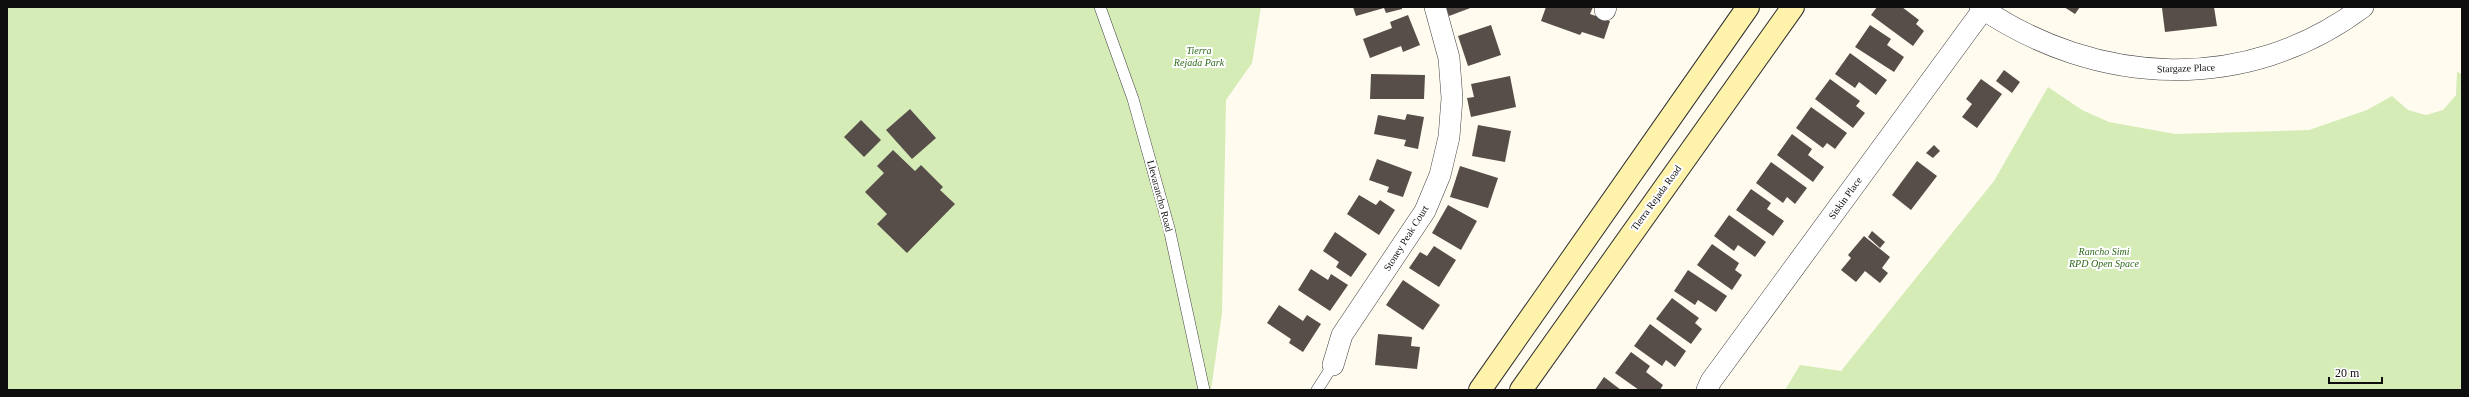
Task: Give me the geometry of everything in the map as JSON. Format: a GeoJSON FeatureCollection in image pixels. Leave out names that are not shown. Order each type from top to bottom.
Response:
{"type":"FeatureCollection","features":[{"type":"Feature","properties":{"kind":"main road"},"geometry":{"type":"LineString","coordinates":[[1480,390],[1748,7]]}},
{"type":"Feature","properties":{"kind":"main road","name":"Tierra Rejada Road"},"geometry":{"type":"LineString","coordinates":[[1520,390],[1793,7]]}},
{"type":"Feature","properties":{"kind":"street","name":"Stoney Peak Court"},"geometry":{"type":"LineString","coordinates":[[1333,365],[1342,335],[1425,211],[1440,175],[1449,137],[1452,98],[1449,58],[1435,7]]}},
{"type":"Feature","properties":{"kind":"street","name":"Stargaze Place"},"geometry":{"type":"LineString","coordinates":[[1983,8],[2029,35],[2072,54],[2118,66],[2164,71],[2211,69],[2257,60],[2301,44],[2343,22],[2363,7]]}},
{"type":"Feature","properties":{"kind":"street","name":"Siskin Place"},"geometry":{"type":"LineString","coordinates":[[1707,390],[1715,375],[1983,8]]}},
{"type":"Feature","properties":{"kind":"lane","name":"Llevarancho Road"},"geometry":{"type":"LineString","coordinates":[[1100,7],[1133,99],[1169,228],[1204,390]]}},
{"type":"Feature","properties":{"kind":"lane"},"geometry":{"type":"LineString","coordinates":[[1317,390],[1333,365]]}},
{"type":"Feature","properties":{"kind":"green space","name":"Tierra Rejada Park"},"geometry":{"type":"Polygon","coordinates":[[[7,7],[1261,7],[1252,63],[1226,100],[1222,313],[1211,390],[7,390],[7,7]]]}},
{"type":"Feature","properties":{"kind":"green space","name":"Rancho Simi RPD Open Space"},"geometry":{"type":"Polygon","coordinates":[[[2457,72],[2462,74],[2462,390],[1785,390],[1800,365],[1841,371],[1994,181],[2048,87],[2082,110],[2109,122],[2175,134],[2309,130],[2367,110],[2392,96],[2408,110],[2426,115],[2443,110],[2456,95],[2457,72]]]}},
{"type":"Feature","properties":{"kind":"building"},"geometry":{"type":"Polygon","coordinates":[[[1353,7],[1402,7],[1402,9],[1386,13],[1384,8],[1356,16],[1353,7]]]}},
{"type":"Feature","properties":{"kind":"building"},"geometry":{"type":"Polygon","coordinates":[[[1446,7],[1473,7],[1449,16],[1446,7]]]}},
{"type":"Feature","properties":{"kind":"building"},"geometry":{"type":"Polygon","coordinates":[[[1546,7],[1593,7],[1590,14],[1610,21],[1604,39],[1582,32],[1580,35],[1541,21],[1546,7]]]}},
{"type":"Feature","properties":{"kind":"building"},"geometry":{"type":"Polygon","coordinates":[[[1877,7],[1902,7],[1919,20],[1916,24],[1924,31],[1913,46],[1871,15],[1877,7]]]}},
{"type":"Feature","properties":{"kind":"building"},"geometry":{"type":"Polygon","coordinates":[[[2064,7],[2080,7],[2075,14],[2064,7]]]}},
{"type":"Feature","properties":{"kind":"building"},"geometry":{"type":"Polygon","coordinates":[[[2214,7],[2217,26],[2165,32],[2162,8],[2214,7]]]}},
{"type":"Feature","properties":{"kind":"building"},"geometry":{"type":"Polygon","coordinates":[[[1408,15],[1420,45],[1403,52],[1401,46],[1370,58],[1363,39],[1392,28],[1390,22],[1408,15]]]}},
{"type":"Feature","properties":{"kind":"building"},"geometry":{"type":"Polygon","coordinates":[[[1491,25],[1501,55],[1468,66],[1458,36],[1491,25]]]}},
{"type":"Feature","properties":{"kind":"building"},"geometry":{"type":"Polygon","coordinates":[[[1870,25],[1891,39],[1887,45],[1904,57],[1894,72],[1855,47],[1870,25]]]}},
{"type":"Feature","properties":{"kind":"building"},"geometry":{"type":"Polygon","coordinates":[[[1850,53],[1887,80],[1876,95],[1859,82],[1855,88],[1835,74],[1850,53]]]}},
{"type":"Feature","properties":{"kind":"building"},"geometry":{"type":"Polygon","coordinates":[[[2004,70],[2020,82],[2012,93],[1996,81],[2004,70]]]}},
{"type":"Feature","properties":{"kind":"building"},"geometry":{"type":"Polygon","coordinates":[[[1371,74],[1425,75],[1424,99],[1370,99],[1371,74]]]}},
{"type":"Feature","properties":{"kind":"building"},"geometry":{"type":"Polygon","coordinates":[[[1510,76],[1516,107],[1471,117],[1467,98],[1474,97],[1471,84],[1510,76]]]}},
{"type":"Feature","properties":{"kind":"building"},"geometry":{"type":"Polygon","coordinates":[[[1830,79],[1860,101],[1856,106],[1865,113],[1853,128],[1815,99],[1830,79]]]}},
{"type":"Feature","properties":{"kind":"building"},"geometry":{"type":"Polygon","coordinates":[[[1981,79],[2002,94],[1977,128],[1962,117],[1972,104],[1966,99],[1981,79]]]}},
{"type":"Feature","properties":{"kind":"building"},"geometry":{"type":"Polygon","coordinates":[[[1811,107],[1847,133],[1835,149],[1827,143],[1823,148],[1796,128],[1811,107]]]}},
{"type":"Feature","properties":{"kind":"building"},"geometry":{"type":"Polygon","coordinates":[[[910,109],[936,138],[912,159],[886,130],[910,109]]]}},
{"type":"Feature","properties":{"kind":"building"},"geometry":{"type":"Polygon","coordinates":[[[1407,114],[1424,117],[1418,149],[1404,146],[1406,140],[1374,134],[1378,115],[1405,120],[1407,114]]]}},
{"type":"Feature","properties":{"kind":"building"},"geometry":{"type":"Polygon","coordinates":[[[861,120],[881,140],[864,157],[844,137],[861,120]]]}},
{"type":"Feature","properties":{"kind":"building"},"geometry":{"type":"Polygon","coordinates":[[[1478,125],[1511,131],[1505,162],[1472,156],[1478,125]]]}},
{"type":"Feature","properties":{"kind":"building"},"geometry":{"type":"Polygon","coordinates":[[[1792,134],[1812,149],[1808,155],[1824,167],[1813,182],[1777,155],[1792,134]]]}},
{"type":"Feature","properties":{"kind":"building"},"geometry":{"type":"Polygon","coordinates":[[[1934,145],[1940,151],[1933,158],[1926,153],[1934,145]]]}},
{"type":"Feature","properties":{"kind":"building"},"geometry":{"type":"Polygon","coordinates":[[[893,150],[915,171],[921,165],[943,187],[940,190],[955,204],[907,253],[877,224],[887,214],[865,192],[884,173],[877,166],[893,150]]]}},
{"type":"Feature","properties":{"kind":"building"},"geometry":{"type":"Polygon","coordinates":[[[1377,159],[1412,172],[1403,197],[1387,192],[1389,187],[1369,180],[1377,159]]]}},
{"type":"Feature","properties":{"kind":"building"},"geometry":{"type":"Polygon","coordinates":[[[1917,161],[1937,176],[1911,210],[1892,195],[1917,161]]]}},
{"type":"Feature","properties":{"kind":"building"},"geometry":{"type":"Polygon","coordinates":[[[1771,162],[1807,188],[1795,204],[1787,197],[1783,203],[1756,183],[1771,162]]]}},
{"type":"Feature","properties":{"kind":"building"},"geometry":{"type":"Polygon","coordinates":[[[1460,166],[1498,178],[1488,208],[1450,197],[1460,166]]]}},
{"type":"Feature","properties":{"kind":"building"},"geometry":{"type":"Polygon","coordinates":[[[1751,189],[1771,203],[1767,209],[1784,221],[1773,236],[1736,210],[1751,189]]]}},
{"type":"Feature","properties":{"kind":"building"},"geometry":{"type":"Polygon","coordinates":[[[1359,195],[1376,205],[1380,200],[1395,210],[1379,235],[1347,214],[1359,195]]]}},
{"type":"Feature","properties":{"kind":"building"},"geometry":{"type":"Polygon","coordinates":[[[1448,205],[1477,221],[1461,250],[1432,233],[1448,205]]]}},
{"type":"Feature","properties":{"kind":"building"},"geometry":{"type":"Polygon","coordinates":[[[1729,215],[1766,242],[1755,257],[1738,245],[1734,251],[1714,236],[1729,215]]]}},
{"type":"Feature","properties":{"kind":"building"},"geometry":{"type":"Polygon","coordinates":[[[1872,231],[1885,242],[1880,248],[1868,237],[1872,231]]]}},
{"type":"Feature","properties":{"kind":"building"},"geometry":{"type":"Polygon","coordinates":[[[1335,232],[1367,254],[1351,277],[1336,267],[1339,262],[1323,251],[1335,232]]]}},
{"type":"Feature","properties":{"kind":"building"},"geometry":{"type":"Polygon","coordinates":[[[1864,236],[1890,257],[1882,268],[1888,273],[1880,283],[1865,271],[1856,282],[1841,270],[1851,258],[1848,255],[1864,236]]]}},
{"type":"Feature","properties":{"kind":"building"},"geometry":{"type":"Polygon","coordinates":[[[1712,244],[1739,263],[1735,270],[1742,275],[1732,290],[1697,265],[1712,244]]]}},
{"type":"Feature","properties":{"kind":"building"},"geometry":{"type":"Polygon","coordinates":[[[1434,246],[1456,260],[1439,287],[1409,268],[1420,252],[1427,256],[1434,246]]]}},
{"type":"Feature","properties":{"kind":"building"},"geometry":{"type":"Polygon","coordinates":[[[1311,269],[1328,280],[1331,274],[1348,285],[1330,311],[1298,290],[1311,269]]]}},
{"type":"Feature","properties":{"kind":"building"},"geometry":{"type":"Polygon","coordinates":[[[1688,270],[1727,296],[1716,312],[1698,300],[1695,305],[1674,291],[1688,270]]]}},
{"type":"Feature","properties":{"kind":"building"},"geometry":{"type":"Polygon","coordinates":[[[1403,280],[1440,305],[1423,330],[1386,305],[1403,280]]]}},
{"type":"Feature","properties":{"kind":"building"},"geometry":{"type":"Polygon","coordinates":[[[1672,298],[1699,318],[1695,323],[1702,329],[1691,344],[1656,319],[1672,298]]]}},
{"type":"Feature","properties":{"kind":"building"},"geometry":{"type":"Polygon","coordinates":[[[1279,305],[1303,321],[1307,315],[1321,324],[1303,352],[1289,343],[1291,339],[1267,323],[1279,305]]]}},
{"type":"Feature","properties":{"kind":"building"},"geometry":{"type":"Polygon","coordinates":[[[1650,324],[1686,351],[1675,367],[1666,360],[1662,366],[1634,346],[1650,324]]]}},
{"type":"Feature","properties":{"kind":"building"},"geometry":{"type":"Polygon","coordinates":[[[1378,334],[1412,337],[1411,346],[1420,347],[1417,369],[1375,365],[1378,334]]]}},
{"type":"Feature","properties":{"kind":"building"},"geometry":{"type":"Polygon","coordinates":[[[1631,352],[1650,366],[1646,372],[1663,385],[1660,390],[1639,390],[1615,373],[1631,352]]]}},
{"type":"Feature","properties":{"kind":"building"},"geometry":{"type":"Polygon","coordinates":[[[1604,377],[1621,390],[1595,390],[1604,377]]]}}]}
